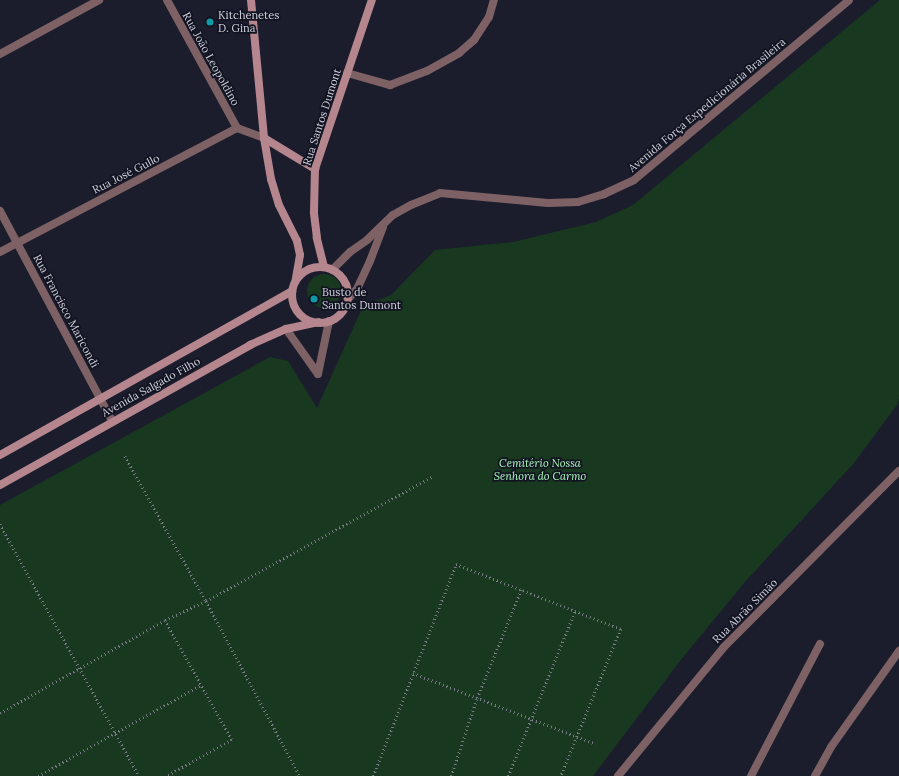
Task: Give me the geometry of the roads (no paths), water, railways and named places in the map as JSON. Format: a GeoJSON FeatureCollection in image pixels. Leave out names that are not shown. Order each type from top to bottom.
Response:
{"type":"FeatureCollection","features":[{"type":"Feature","properties":{"kind":"street"},"geometry":{"type":"LineString","coordinates":[[0,54],[100,0]]}},
{"type":"Feature","properties":{"kind":"street","name":"Rua João Leopoldino"},"geometry":{"type":"LineString","coordinates":[[166,0],[237,128]]}},
{"type":"Feature","properties":{"kind":"street"},"geometry":{"type":"LineString","coordinates":[[251,0],[264,138],[271,179],[279,206],[297,241],[300,255],[292,291],[292,300],[302,315],[309,320],[318,322],[328,321],[342,311],[348,299],[347,288],[344,281],[328,268],[307,270],[295,282]]}},
{"type":"Feature","properties":{"kind":"street","name":"Rua Santos Dumont"},"geometry":{"type":"LineString","coordinates":[[328,268],[317,238],[314,212],[315,169],[372,0]]}},
{"type":"Feature","properties":{"kind":"street"},"geometry":{"type":"LineString","coordinates":[[347,73],[390,85],[427,71],[459,53],[474,40],[489,17],[494,0]]}},
{"type":"Feature","properties":{"kind":"street","name":"Avenida Força Expedicionária Brasileira"},"geometry":{"type":"LineString","coordinates":[[328,268],[367,240],[393,216],[411,205],[440,193],[548,203],[578,202],[604,194],[634,180],[848,0]]}},
{"type":"Feature","properties":{"kind":"street"},"geometry":{"type":"LineString","coordinates":[[237,128],[264,138],[315,169]]}},
{"type":"Feature","properties":{"kind":"street","name":"Rua José Gullo"},"geometry":{"type":"LineString","coordinates":[[0,252],[237,128]]}},
{"type":"Feature","properties":{"kind":"street","name":"Rua Francisco Maricondi"},"geometry":{"type":"LineString","coordinates":[[0,211],[99,400],[112,421]]}},
{"type":"Feature","properties":{"kind":"street","name":"Avenida Força Expedicionária Brasileira"},"geometry":{"type":"LineString","coordinates":[[348,299],[357,289],[364,275],[384,225]]}},
{"type":"Feature","properties":{"kind":"street","name":"Avenida Salgado Filho"},"geometry":{"type":"LineString","coordinates":[[0,455],[292,291]]}},
{"type":"Feature","properties":{"kind":"street"},"geometry":{"type":"LineString","coordinates":[[286,329],[318,374],[328,321]]}},
{"type":"Feature","properties":{"kind":"street","name":"Avenida Salgado Filho"},"geometry":{"type":"LineString","coordinates":[[0,485],[250,345],[286,329],[318,322]]}},
{"type":"Feature","properties":{"kind":"street","name":"Rua Abrão Simão"},"geometry":{"type":"LineString","coordinates":[[618,776],[724,646],[899,471]]}},
{"type":"Feature","properties":{"kind":"street"},"geometry":{"type":"LineString","coordinates":[[751,776],[820,644]]}},
{"type":"Feature","properties":{"kind":"street"},"geometry":{"type":"LineString","coordinates":[[815,776],[831,746],[899,651]]}},
{"type":"Feature","properties":{"kind":"place","name":"Kitchenetes D. Gina"},"geometry":{"type":"Point","coordinates":[210,22]}},
{"type":"Feature","properties":{"kind":"place","name":"Busto de Santos Dumont"},"geometry":{"type":"Point","coordinates":[314,299]}},
{"type":"Feature","properties":{"kind":"park label","name":"Cemitério Nossa Senhora do Carmo"},"geometry":{"type":"Point","coordinates":[540,470]}}]}
